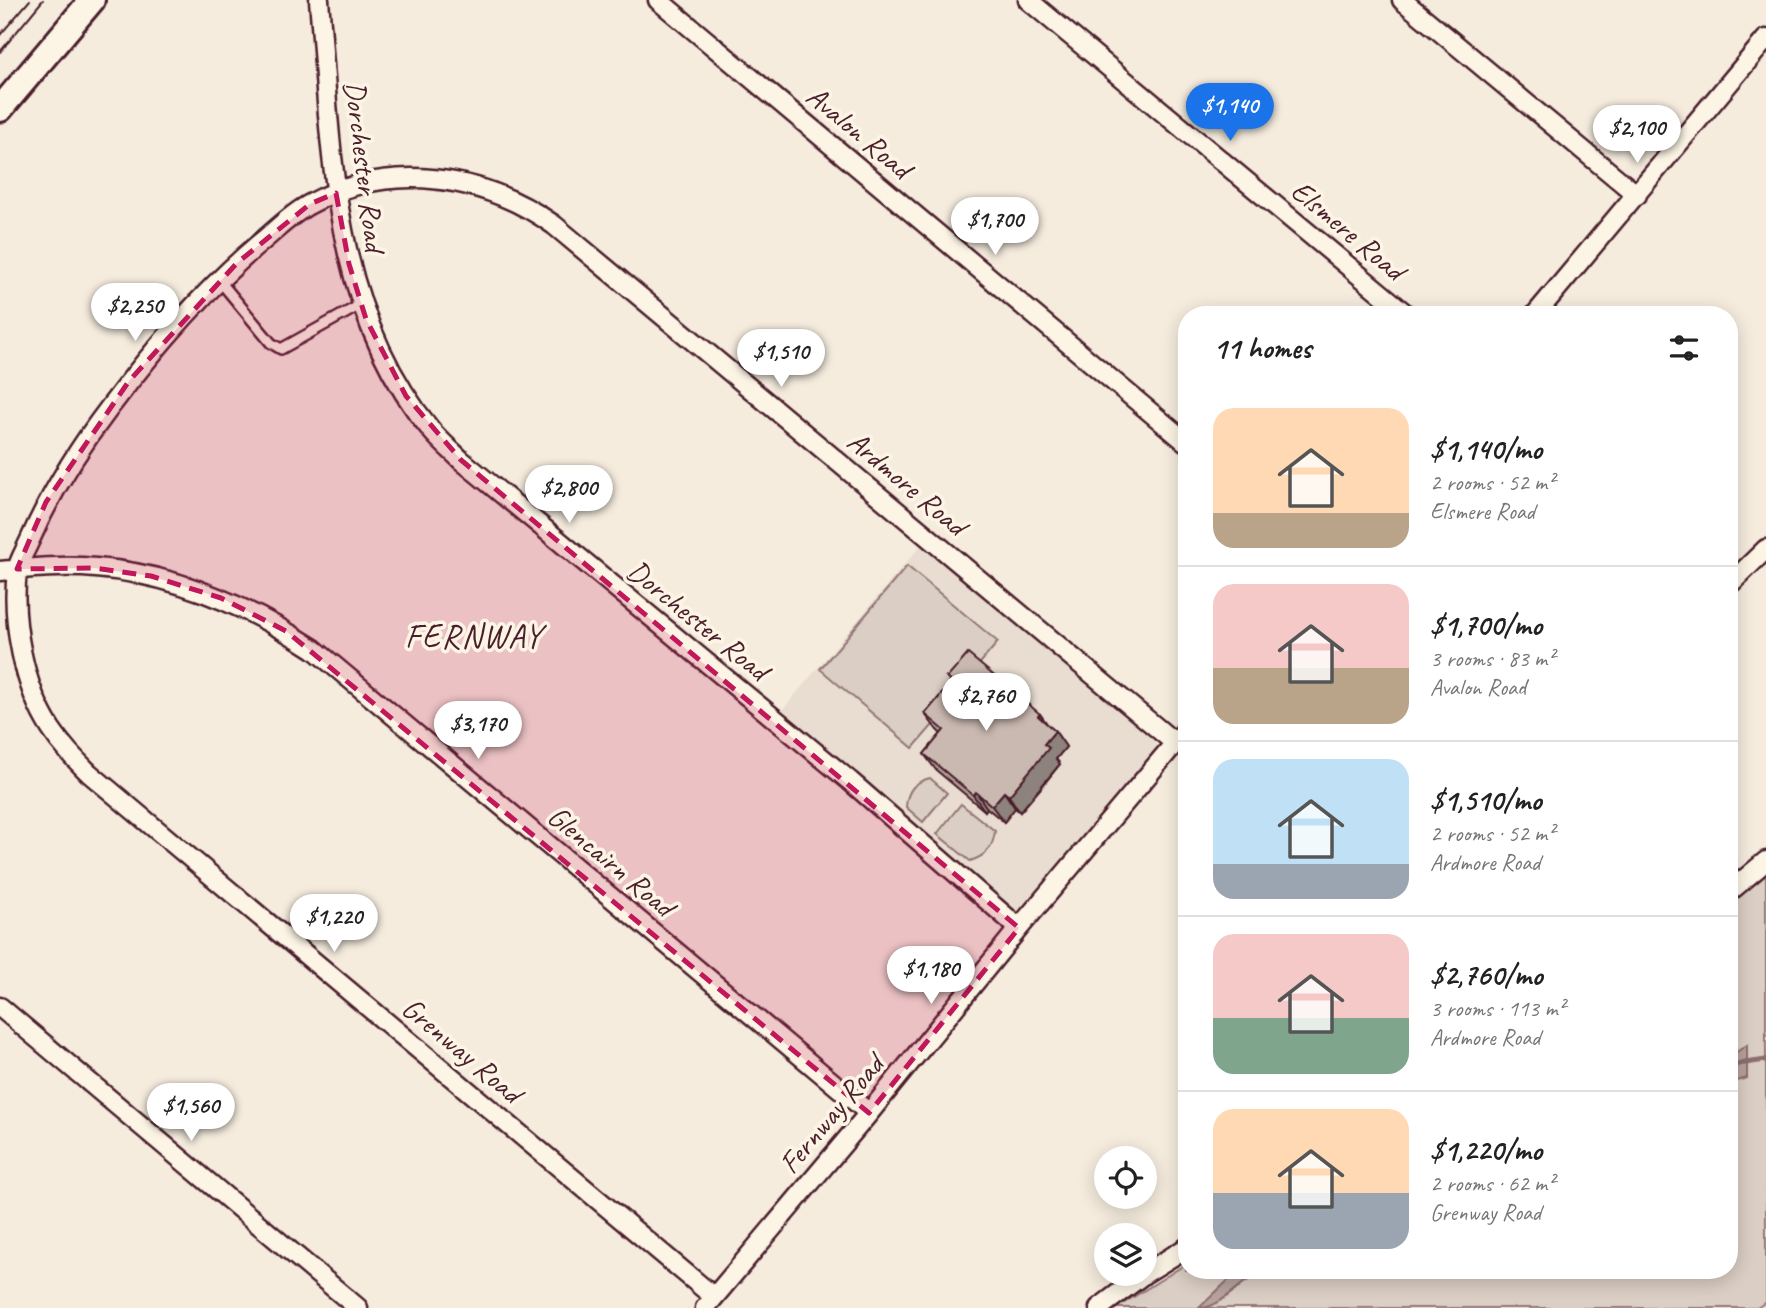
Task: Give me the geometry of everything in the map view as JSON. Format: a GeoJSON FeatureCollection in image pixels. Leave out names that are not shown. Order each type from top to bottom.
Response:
{"type":"FeatureCollection","features":[{"type":"Feature","properties":{"kind":"main road"},"geometry":{"type":"LineString","coordinates":[[0,109],[92,0]]}},
{"type":"Feature","properties":{"kind":"street","name":"Dorchester Road"},"geometry":{"type":"LineString","coordinates":[[319,0],[336,193],[349,264],[362,304],[386,360],[406,396],[431,430],[461,460],[850,781],[1019,928]]}},
{"type":"Feature","properties":{"kind":"street","name":"Avalon Road"},"geometry":{"type":"LineString","coordinates":[[658,0],[1178,435]]}},
{"type":"Feature","properties":{"kind":"street","name":"Elsmere Road"},"geometry":{"type":"LineString","coordinates":[[1028,0],[1395,306]]}},
{"type":"Feature","properties":{"kind":"street"},"geometry":{"type":"LineString","coordinates":[[1402,0],[1637,195]]}},
{"type":"Feature","properties":{"kind":"street"},"geometry":{"type":"LineString","coordinates":[[1543,306],[1766,39]]}},
{"type":"Feature","properties":{"kind":"street","name":"Ardmore Road"},"geometry":{"type":"LineString","coordinates":[[8,570],[97,424],[165,337],[219,280],[292,216],[310,204],[336,193],[396,177],[424,178],[475,186],[530,208],[1178,734]]}},
{"type":"Feature","properties":{"kind":"street"},"geometry":{"type":"LineString","coordinates":[[1738,576],[1766,549]]}},
{"type":"Feature","properties":{"kind":"street","name":"Glencairn Road"},"geometry":{"type":"LineString","coordinates":[[8,570],[94,568],[151,576],[221,598],[286,631],[314,649],[869,1113]]}},
{"type":"Feature","properties":{"kind":"street","name":"Grenway Road"},"geometry":{"type":"LineString","coordinates":[[8,570],[24,664],[36,701],[50,728],[67,751],[709,1303]]}},
{"type":"Feature","properties":{"kind":"street","name":"Fernway Road"},"geometry":{"type":"LineString","coordinates":[[709,1303],[1178,740]]}},
{"type":"Feature","properties":{"kind":"street"},"geometry":{"type":"LineString","coordinates":[[1738,884],[1766,861]]}},
{"type":"Feature","properties":{"kind":"street"},"geometry":{"type":"LineString","coordinates":[[0,1007],[358,1308]]}},
{"type":"Feature","properties":{"kind":"street"},"geometry":{"type":"LineString","coordinates":[[1157,1266],[1178,1253]]}},
{"type":"Feature","properties":{"kind":"street"},"geometry":{"type":"LineString","coordinates":[[1099,1308],[1128,1286]]}},
{"type":"Feature","properties":{"kind":"lane"},"geometry":{"type":"LineString","coordinates":[[219,280],[271,343],[281,349],[362,304]]}},
{"type":"Feature","properties":{"kind":"highlighted area"},"geometry":{"type":"Polygon","coordinates":[[[336,193],[349,264],[366,319],[406,396],[461,460],[1019,928],[869,1113],[286,631],[221,598],[151,576],[94,568],[17,569],[46,502],[129,381],[237,263],[310,204],[336,193]]]}},
{"type":"Feature","properties":{"kind":"shaded area"},"geometry":{"type":"Polygon","coordinates":[[[921,545],[1156,744],[1155,753],[1029,904],[1021,910],[1012,908],[779,714],[921,545]]]}},
{"type":"Feature","properties":{"kind":"shaded area"},"geometry":{"type":"Polygon","coordinates":[[[907,566],[998,642],[954,694],[957,697],[913,748],[820,669],[907,566]]]}},
{"type":"Feature","properties":{"kind":"shaded area"},"geometry":{"type":"Polygon","coordinates":[[[930,778],[947,793],[923,822],[906,807],[910,792],[920,782],[930,778]]]}},
{"type":"Feature","properties":{"kind":"shaded area"},"geometry":{"type":"Polygon","coordinates":[[[961,804],[995,831],[988,850],[970,861],[937,834],[961,804]]]}},
{"type":"Feature","properties":{"kind":"shaded area"},"geometry":{"type":"Polygon","coordinates":[[[1766,875],[1766,1302],[1757,1308],[1116,1308],[1151,1286],[1157,1286],[1157,1282],[1178,1269],[1178,1279],[1738,1279],[1738,898],[1766,875]]]}},
{"type":"Feature","properties":{"kind":"shaded area"},"geometry":{"type":"Polygon","coordinates":[[[1747,1045],[1747,1078],[1738,1080],[1738,1051],[1747,1045]]]}},
{"type":"Feature","properties":{"kind":"shaded area"},"geometry":{"type":"Polygon","coordinates":[[[1230,1279],[1249,1279],[1217,1303],[1199,1308],[1230,1279]]]}},
{"type":"Feature","properties":{"kind":"building"},"geometry":{"type":"Polygon","coordinates":[[[968,654],[1040,714],[1038,716],[1055,731],[1044,744],[1049,748],[1009,796],[1004,792],[992,806],[976,792],[973,795],[924,754],[944,730],[925,714],[952,682],[947,678],[968,654]]]}},
{"type":"Feature","properties":{"kind":"waterway"},"geometry":{"type":"LineString","coordinates":[[1738,1064],[1766,1060]]}},
{"type":"Feature","properties":{"kind":"tram line"},"geometry":{"type":"LineString","coordinates":[[0,35],[30,0]]}},
{"type":"Feature","properties":{"kind":"tram line"},"geometry":{"type":"LineString","coordinates":[[0,52],[43,0]]}},
{"type":"Feature","properties":{"kind":"district","name":"FERNWAY"},"geometry":{"type":"Point","coordinates":[474,635]}}]}
